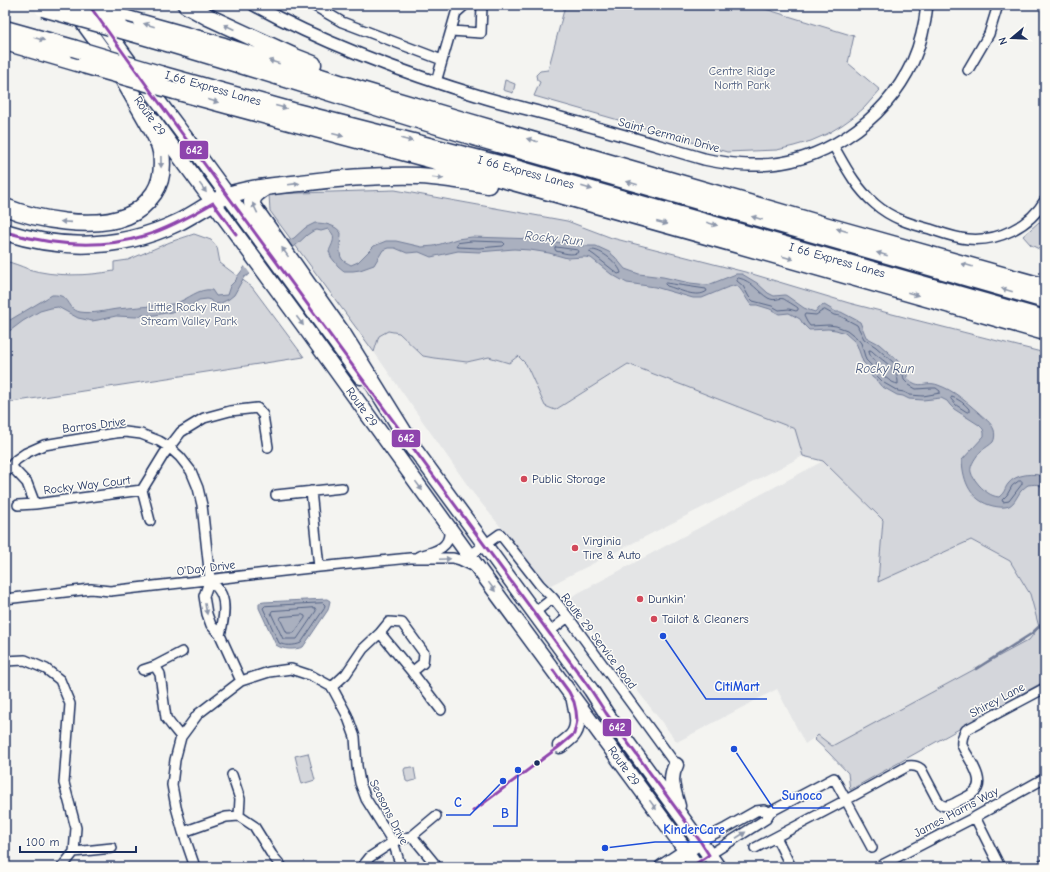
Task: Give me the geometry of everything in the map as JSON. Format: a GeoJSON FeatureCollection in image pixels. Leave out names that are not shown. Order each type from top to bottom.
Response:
{"type":"FeatureCollection","features":[{"type":"Feature","properties":{"kind":"highway"},"geometry":{"type":"LineString","coordinates":[[80,5],[224,46],[364,91],[636,171],[1045,287]]}},
{"type":"Feature","properties":{"kind":"highway"},"geometry":{"type":"LineString","coordinates":[[186,5],[208,18],[295,57],[342,74],[364,91]]}},
{"type":"Feature","properties":{"kind":"highway","name":"I 66 Express Lanes"},"geometry":{"type":"LineString","coordinates":[[38,7],[227,61],[491,142],[1045,300]]}},
{"type":"Feature","properties":{"kind":"highway","name":"I 66 Express Lanes"},"geometry":{"type":"LineString","coordinates":[[5,29],[296,112],[510,167],[1045,319]]}},
{"type":"Feature","properties":{"kind":"highway"},"geometry":{"type":"LineString","coordinates":[[5,42],[255,114],[417,156],[765,252],[1045,332]]}},
{"type":"Feature","properties":{"kind":"highway"},"geometry":{"type":"LineString","coordinates":[[5,47],[50,55]]}},
{"type":"Feature","properties":{"kind":"highway"},"geometry":{"type":"LineString","coordinates":[[5,206],[41,218],[57,221],[88,222],[126,217],[143,206],[150,199],[156,190],[161,176],[161,152],[156,138],[122,77]]}},
{"type":"Feature","properties":{"kind":"highway"},"geometry":{"type":"LineString","coordinates":[[5,232],[59,244],[106,244],[143,236],[161,230],[179,222],[228,195],[239,192],[321,180],[366,177],[420,176],[472,182],[598,206]]}},
{"type":"Feature","properties":{"kind":"highway"},"geometry":{"type":"LineString","coordinates":[[266,187],[254,196],[252,200],[253,208],[265,235],[295,277],[342,333],[414,449]]}},
{"type":"Feature","properties":{"kind":"main road","name":"Route 29"},"geometry":{"type":"LineString","coordinates":[[70,5],[469,556],[687,851],[694,866]]}},
{"type":"Feature","properties":{"kind":"main road","name":"Route 29"},"geometry":{"type":"LineString","coordinates":[[89,5],[228,195],[265,235]]}},
{"type":"Feature","properties":{"kind":"main road","name":"Route 29"},"geometry":{"type":"LineString","coordinates":[[414,449],[549,632],[718,867]]}},
{"type":"Feature","properties":{"kind":"main road"},"geometry":{"type":"LineString","coordinates":[[560,746],[572,736],[576,727],[577,717],[572,697]]}},
{"type":"Feature","properties":{"kind":"main road"},"geometry":{"type":"LineString","coordinates":[[639,758],[653,767],[661,769],[676,765]]}},
{"type":"Feature","properties":{"kind":"main road"},"geometry":{"type":"LineString","coordinates":[[676,765],[673,771],[672,780],[674,793],[682,816]]}},
{"type":"Feature","properties":{"kind":"main road"},"geometry":{"type":"LineString","coordinates":[[662,867],[700,842]]}},
{"type":"Feature","properties":{"kind":"main road"},"geometry":{"type":"LineString","coordinates":[[694,866],[710,856]]}},
{"type":"Feature","properties":{"kind":"street","name":"Saint Germain Drive"},"geometry":{"type":"LineString","coordinates":[[254,5],[277,18],[360,55],[436,82],[487,98],[704,159],[723,163],[751,165],[778,163],[811,155],[833,145],[868,122],[899,86],[913,60],[925,22],[927,5]]}},
{"type":"Feature","properties":{"kind":"street"},"geometry":{"type":"LineString","coordinates":[[313,5],[342,22],[442,60]]}},
{"type":"Feature","properties":{"kind":"street"},"geometry":{"type":"LineString","coordinates":[[436,82],[456,13],[465,5]]}},
{"type":"Feature","properties":{"kind":"street"},"geometry":{"type":"LineString","coordinates":[[451,31],[481,33],[482,5]]}},
{"type":"Feature","properties":{"kind":"street"},"geometry":{"type":"LineString","coordinates":[[968,70],[989,34],[998,5]]}},
{"type":"Feature","properties":{"kind":"street"},"geometry":{"type":"LineString","coordinates":[[833,145],[852,178],[861,190],[882,210],[911,224],[959,238],[989,238],[1010,232],[1022,225],[1032,216],[1045,200]]}},
{"type":"Feature","properties":{"kind":"street","name":"Rocky Way Court"},"geometry":{"type":"LineString","coordinates":[[150,521],[142,490],[164,454],[181,432],[204,418],[230,410],[257,408],[264,415],[268,447]]}},
{"type":"Feature","properties":{"kind":"street","name":"Barros Drive"},"geometry":{"type":"LineString","coordinates":[[8,469],[16,460],[26,453],[44,445],[115,432],[141,434],[159,441],[169,447],[185,462],[191,471],[198,488],[202,505],[210,580]]}},
{"type":"Feature","properties":{"kind":"street","name":"Rocky Way Court"},"geometry":{"type":"LineString","coordinates":[[8,469],[27,482],[35,504]]}},
{"type":"Feature","properties":{"kind":"street"},"geometry":{"type":"LineString","coordinates":[[276,495],[342,488]]}},
{"type":"Feature","properties":{"kind":"street","name":"Rocky Way Court"},"geometry":{"type":"LineString","coordinates":[[18,505],[142,490]]}},
{"type":"Feature","properties":{"kind":"street"},"geometry":{"type":"LineString","coordinates":[[311,491],[319,566]]}},
{"type":"Feature","properties":{"kind":"street","name":"O'Day Drive"},"geometry":{"type":"LineString","coordinates":[[410,558],[437,551],[445,544],[449,529],[446,524]]}},
{"type":"Feature","properties":{"kind":"street","name":"Route 29 Service Road"},"geometry":{"type":"LineString","coordinates":[[484,545],[500,534],[540,585],[553,598],[568,617],[676,765]]}},
{"type":"Feature","properties":{"kind":"street"},"geometry":{"type":"LineString","coordinates":[[469,556],[484,545]]}},
{"type":"Feature","properties":{"kind":"street","name":"O'Day Drive"},"geometry":{"type":"LineString","coordinates":[[5,599],[91,589],[110,590],[210,580],[319,566],[410,558],[453,558],[478,568]]}},
{"type":"Feature","properties":{"kind":"street"},"geometry":{"type":"LineString","coordinates":[[210,580],[204,596],[207,614],[220,635],[241,681]]}},
{"type":"Feature","properties":{"kind":"street"},"geometry":{"type":"LineString","coordinates":[[210,580],[222,595],[224,610],[220,635]]}},
{"type":"Feature","properties":{"kind":"street"},"geometry":{"type":"LineString","coordinates":[[534,613],[553,598]]}},
{"type":"Feature","properties":{"kind":"street"},"geometry":{"type":"LineString","coordinates":[[549,632],[568,617]]}},
{"type":"Feature","properties":{"kind":"street"},"geometry":{"type":"LineString","coordinates":[[195,867],[183,832],[172,785],[175,760],[181,737],[198,714],[241,681],[269,672],[291,669],[312,676],[332,687],[346,674],[363,649],[389,622],[402,623],[424,653],[422,663],[412,672]]}},
{"type":"Feature","properties":{"kind":"street"},"geometry":{"type":"LineString","coordinates":[[380,633],[441,710]]}},
{"type":"Feature","properties":{"kind":"street"},"geometry":{"type":"LineString","coordinates":[[143,670],[155,666],[182,652]]}},
{"type":"Feature","properties":{"kind":"street"},"geometry":{"type":"LineString","coordinates":[[5,661],[25,660],[46,669],[60,680],[70,704],[64,783],[76,828],[74,852],[62,867]]}},
{"type":"Feature","properties":{"kind":"street"},"geometry":{"type":"LineString","coordinates":[[155,666],[160,674],[166,718],[181,737]]}},
{"type":"Feature","properties":{"kind":"street","name":"Seasons Drive"},"geometry":{"type":"LineString","coordinates":[[332,687],[347,715],[355,737],[360,783],[366,799],[394,842],[400,865]]}},
{"type":"Feature","properties":{"kind":"street","name":"Shirey Lane"},"geometry":{"type":"LineString","coordinates":[[846,800],[912,765],[921,769],[942,806],[950,806],[975,792],[978,787],[979,780],[962,744],[962,736],[966,730],[1045,688]]}},
{"type":"Feature","properties":{"kind":"street"},"geometry":{"type":"LineString","coordinates":[[232,775],[240,799],[239,816]]}},
{"type":"Feature","properties":{"kind":"street"},"geometry":{"type":"LineString","coordinates":[[710,856],[766,818],[770,812],[834,778],[872,848]]}},
{"type":"Feature","properties":{"kind":"street","name":"James Harris Way"},"geometry":{"type":"LineString","coordinates":[[878,867],[975,817],[1045,778]]}},
{"type":"Feature","properties":{"kind":"street"},"geometry":{"type":"LineString","coordinates":[[755,848],[846,800]]}},
{"type":"Feature","properties":{"kind":"street"},"geometry":{"type":"LineString","coordinates":[[700,842],[756,811],[764,810],[770,812]]}},
{"type":"Feature","properties":{"kind":"street"},"geometry":{"type":"LineString","coordinates":[[183,832],[226,817],[239,816],[254,826],[272,855],[282,867]]}},
{"type":"Feature","properties":{"kind":"street"},"geometry":{"type":"LineString","coordinates":[[362,867],[370,857],[394,842],[412,836],[436,816]]}},
{"type":"Feature","properties":{"kind":"street"},"geometry":{"type":"LineString","coordinates":[[975,817],[1000,867]]}},
{"type":"Feature","properties":{"kind":"street"},"geometry":{"type":"LineString","coordinates":[[412,836],[435,864]]}},
{"type":"Feature","properties":{"kind":"street"},"geometry":{"type":"LineString","coordinates":[[776,837],[791,867]]}},
{"type":"Feature","properties":{"kind":"street"},"geometry":{"type":"LineString","coordinates":[[74,852],[112,848]]}},
{"type":"Feature","properties":{"kind":"street"},"geometry":{"type":"LineString","coordinates":[[1039,867],[1045,864]]}},
{"type":"Feature","properties":{"kind":"shaded area"},"geometry":{"type":"Polygon","coordinates":[[[388,331],[399,333],[423,356],[467,362],[489,357],[509,363],[518,356],[526,364],[545,406],[555,410],[628,364],[796,429],[803,456],[549,586],[473,493],[374,352],[379,336],[388,331]]]}},
{"type":"Feature","properties":{"kind":"shaded area"},"geometry":{"type":"Polygon","coordinates":[[[823,461],[883,520],[878,581],[971,540],[1010,561],[1030,594],[1039,627],[1029,640],[832,747],[818,735],[805,744],[777,689],[677,742],[567,599],[823,461]]]}},
{"type":"Feature","properties":{"kind":"green space","name":"Centre Ridge North Park"},"geometry":{"type":"Polygon","coordinates":[[[564,5],[646,5],[647,8],[667,5],[752,5],[854,36],[848,63],[880,90],[856,115],[827,134],[811,141],[777,150],[727,152],[534,96],[540,82],[537,80],[536,75],[540,71],[548,70],[564,5]]]}},
{"type":"Feature","properties":{"kind":"green space"},"geometry":{"type":"Polygon","coordinates":[[[505,80],[515,84],[513,93],[503,90],[505,80]]]}},
{"type":"Feature","properties":{"kind":"green space"},"geometry":{"type":"Polygon","coordinates":[[[395,190],[567,221],[612,238],[749,273],[849,303],[1045,353],[1045,681],[850,790],[848,773],[814,739],[818,735],[832,746],[1029,640],[1039,627],[1030,594],[1010,561],[971,540],[878,582],[883,520],[823,461],[803,456],[795,429],[628,364],[555,410],[545,406],[526,364],[518,356],[509,363],[489,357],[467,362],[423,356],[399,333],[388,331],[379,336],[374,352],[270,211],[269,194],[395,190]]]}},
{"type":"Feature","properties":{"kind":"green space"},"geometry":{"type":"Polygon","coordinates":[[[1039,222],[1045,224],[1045,252],[1031,245],[1023,236],[1039,222]]]}},
{"type":"Feature","properties":{"kind":"green space","name":"Little Rocky Run Stream Valley Park"},"geometry":{"type":"Polygon","coordinates":[[[194,234],[211,240],[217,247],[220,263],[252,287],[304,357],[5,403],[5,261],[38,272],[71,275],[104,273],[114,271],[114,262],[128,260],[170,242],[194,234]]]}},
{"type":"Feature","properties":{"kind":"green space"},"geometry":{"type":"Polygon","coordinates":[[[308,753],[315,780],[302,784],[295,756],[308,753]]]}},
{"type":"Feature","properties":{"kind":"green space"},"geometry":{"type":"Polygon","coordinates":[[[405,768],[414,768],[416,780],[408,782],[406,781],[404,770],[405,768]]]}},
{"type":"Feature","properties":{"kind":"water","name":"Rocky Run"},"geometry":{"type":"Polygon","coordinates":[[[315,223],[330,225],[339,230],[341,233],[341,257],[344,261],[351,265],[358,262],[374,246],[386,241],[396,241],[422,247],[434,246],[457,239],[472,237],[536,239],[582,246],[596,246],[609,252],[625,269],[639,274],[663,277],[690,283],[708,285],[736,274],[742,274],[774,296],[785,295],[804,308],[815,312],[819,307],[824,305],[836,312],[841,312],[860,322],[866,337],[879,344],[897,360],[907,372],[907,378],[912,382],[919,385],[933,384],[944,387],[960,397],[978,412],[993,427],[994,438],[993,442],[977,455],[972,464],[971,470],[974,479],[988,493],[999,497],[1015,478],[1031,474],[1045,477],[1045,493],[1042,487],[1034,484],[1028,485],[1021,491],[1013,503],[1009,506],[993,506],[979,500],[966,483],[962,460],[984,436],[983,429],[941,398],[923,400],[909,399],[897,395],[881,386],[872,377],[868,367],[863,362],[857,345],[845,333],[828,329],[809,330],[800,319],[789,313],[779,314],[770,309],[757,305],[751,305],[736,285],[702,298],[693,298],[655,287],[627,283],[611,274],[591,258],[585,257],[567,258],[549,253],[514,249],[479,252],[458,251],[431,257],[419,252],[407,253],[395,248],[388,248],[383,250],[374,265],[360,270],[344,271],[331,257],[329,251],[332,245],[333,234],[328,229],[321,231],[317,230],[307,235],[293,248],[283,250],[253,269],[249,275],[244,277],[234,295],[221,303],[215,304],[207,299],[199,300],[189,307],[177,311],[136,317],[116,316],[92,321],[78,318],[58,307],[40,311],[11,330],[5,332],[5,323],[52,295],[63,297],[73,308],[80,312],[90,313],[173,304],[198,292],[207,290],[212,290],[216,296],[227,295],[230,286],[250,260],[276,243],[294,238],[305,228],[315,223]]]}},
{"type":"Feature","properties":{"kind":"water"},"geometry":{"type":"Polygon","coordinates":[[[327,599],[330,601],[328,610],[303,647],[289,649],[276,645],[259,608],[259,603],[327,599]]]}},
{"type":"Feature","properties":{"kind":"pier"},"geometry":{"type":"Polygon","coordinates":[[[287,239],[294,250],[277,254],[256,268],[251,275],[244,265],[248,259],[275,241],[287,239]]]}},
{"type":"Feature","properties":{"kind":"waterway"},"geometry":{"type":"LineString","coordinates":[[976,669],[1031,634],[1045,621]]}},
{"type":"Feature","properties":{"kind":"transit line","name":"642"},"geometry":{"type":"LineString","coordinates":[[89,5],[700,841],[709,855],[691,867]]}},
{"type":"Feature","properties":{"kind":"transit line","name":"642"},"geometry":{"type":"LineString","coordinates":[[5,232],[57,243],[109,243],[144,236],[162,230],[213,203],[236,234]]}},
{"type":"Feature","properties":{"kind":"transit line","name":"642"},"geometry":{"type":"LineString","coordinates":[[473,811],[574,734],[577,721],[574,702],[569,692],[553,670]]}},
{"type":"Feature","properties":{"kind":"place","name":"Public Storage"},"geometry":{"type":"Point","coordinates":[524,479]}},
{"type":"Feature","properties":{"kind":"place","name":"Virginia Tire & Auto"},"geometry":{"type":"Point","coordinates":[575,548]}},
{"type":"Feature","properties":{"kind":"place","name":"Dunkin'"},"geometry":{"type":"Point","coordinates":[640,599]}},
{"type":"Feature","properties":{"kind":"place","name":"Tailot & Cleaners"},"geometry":{"type":"Point","coordinates":[654,619]}},
{"type":"Feature","properties":{"kind":"place","name":"CitiMart"},"geometry":{"type":"Point","coordinates":[663,636]}},
{"type":"Feature","properties":{"kind":"place","name":"Sunoco"},"geometry":{"type":"Point","coordinates":[734,749]}},
{"type":"Feature","properties":{"kind":"place","name":"B"},"geometry":{"type":"Point","coordinates":[518,770]}},
{"type":"Feature","properties":{"kind":"place","name":"C"},"geometry":{"type":"Point","coordinates":[503,781]}},
{"type":"Feature","properties":{"kind":"place","name":"KinderCare"},"geometry":{"type":"Point","coordinates":[605,848]}}]}
